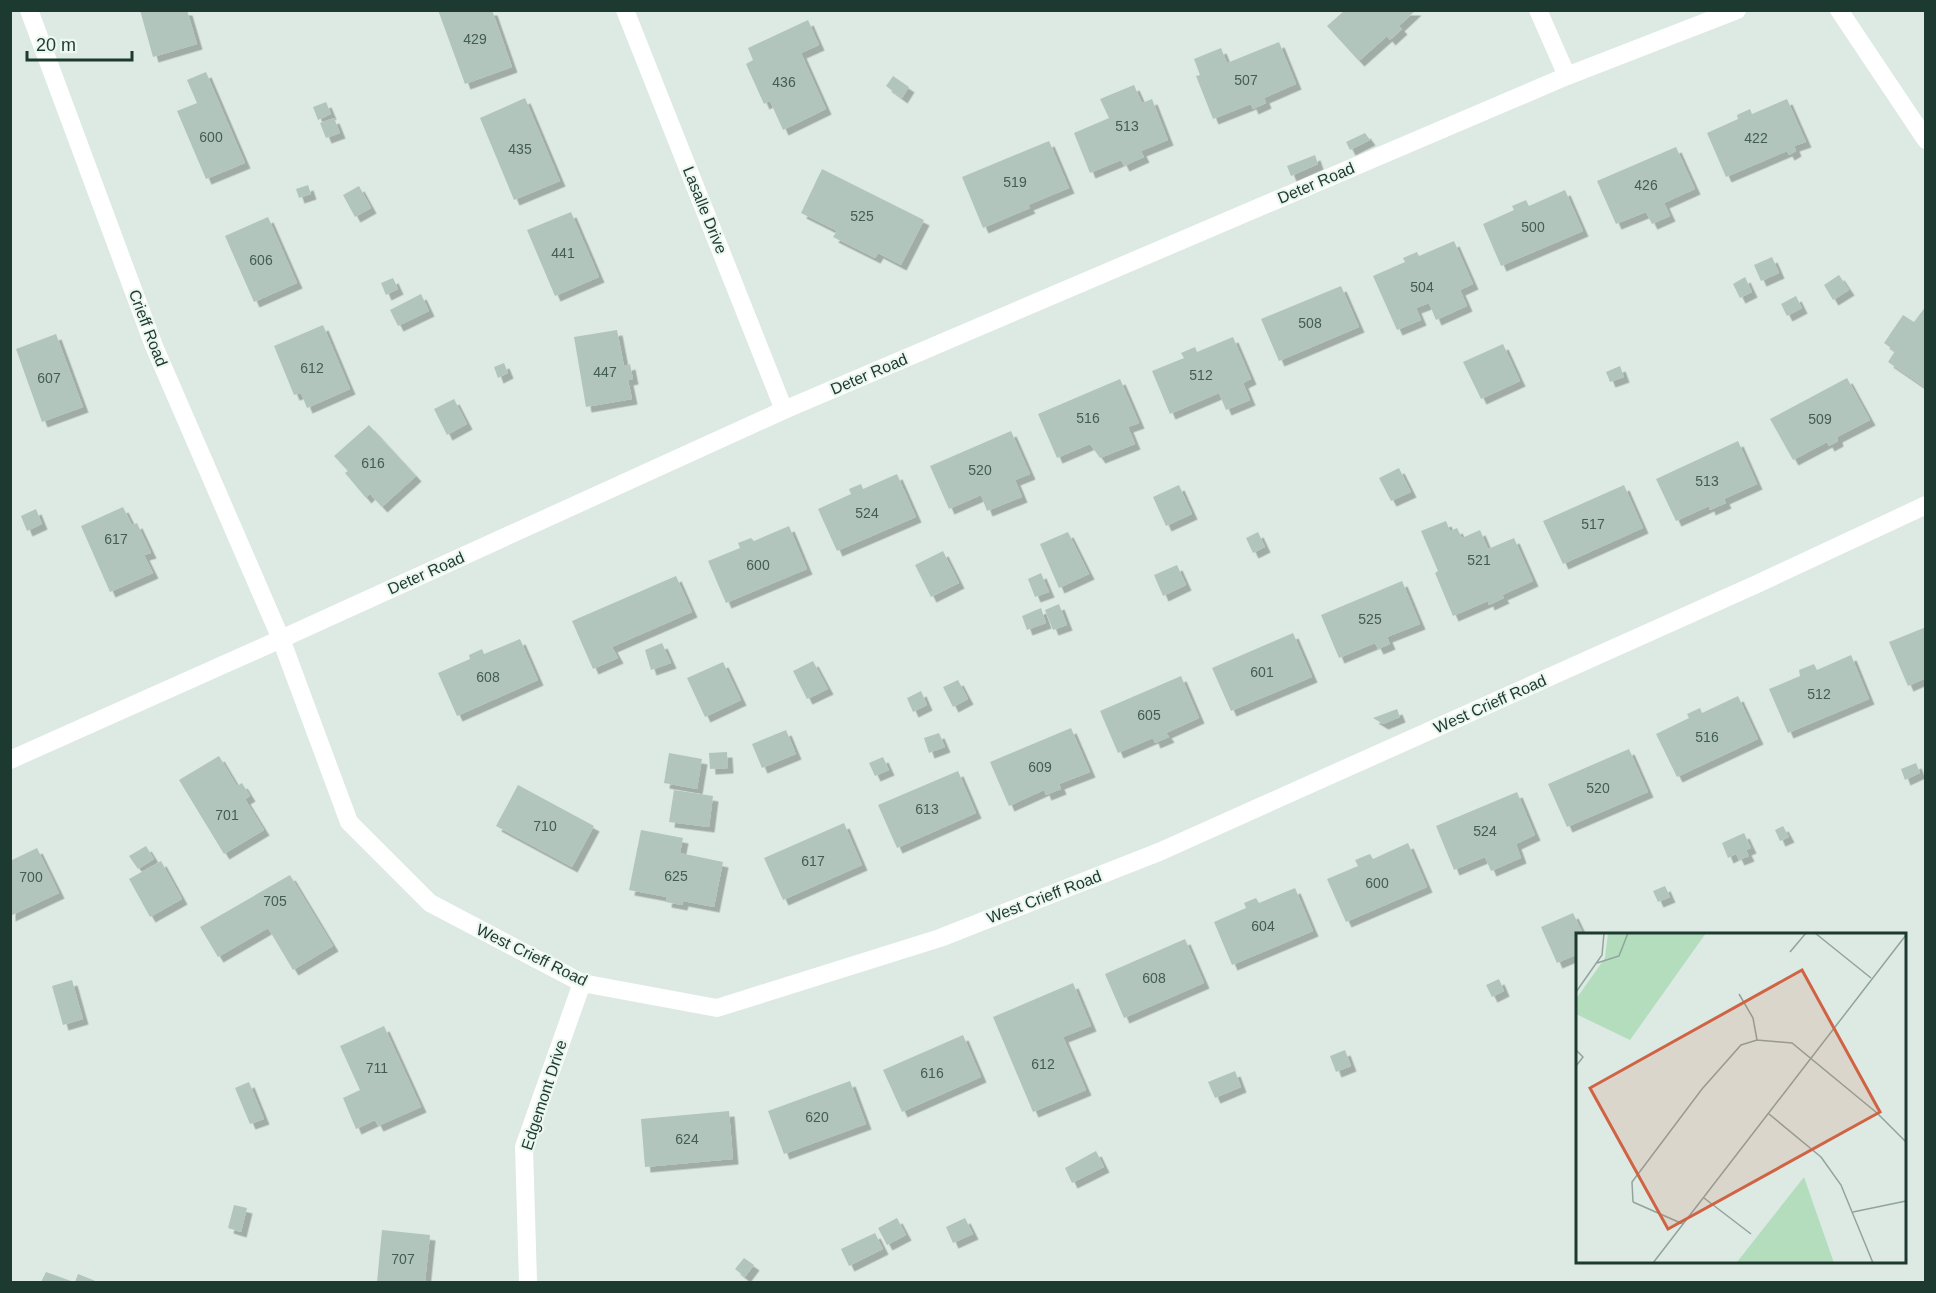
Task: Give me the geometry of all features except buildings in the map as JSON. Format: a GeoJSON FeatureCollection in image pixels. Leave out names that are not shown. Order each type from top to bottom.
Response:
{"type":"FeatureCollection","features":[{"type":"Feature","properties":{"kind":"street","name":"Crieff Road"},"geometry":{"type":"LineString","coordinates":[[29,10],[154,346],[281,639]]}},
{"type":"Feature","properties":{"kind":"street","name":"Lasalle Drive"},"geometry":{"type":"LineString","coordinates":[[625,10],[784,411]]}},
{"type":"Feature","properties":{"kind":"street"},"geometry":{"type":"LineString","coordinates":[[1538,10],[1567,76]]}},
{"type":"Feature","properties":{"kind":"street","name":"Deter Road"},"geometry":{"type":"LineString","coordinates":[[10,760],[784,411],[1567,76],[1737,10]]}},
{"type":"Feature","properties":{"kind":"street"},"geometry":{"type":"LineString","coordinates":[[1839,10],[1926,140]]}},
{"type":"Feature","properties":{"kind":"street","name":"West Crieff Road"},"geometry":{"type":"LineString","coordinates":[[281,639],[349,822],[430,903],[582,983],[717,1008],[940,938],[1159,852],[1926,506]]}},
{"type":"Feature","properties":{"kind":"street","name":"Edgemont Drive"},"geometry":{"type":"LineString","coordinates":[[528,1282],[524,1147],[582,983]]}}]}
